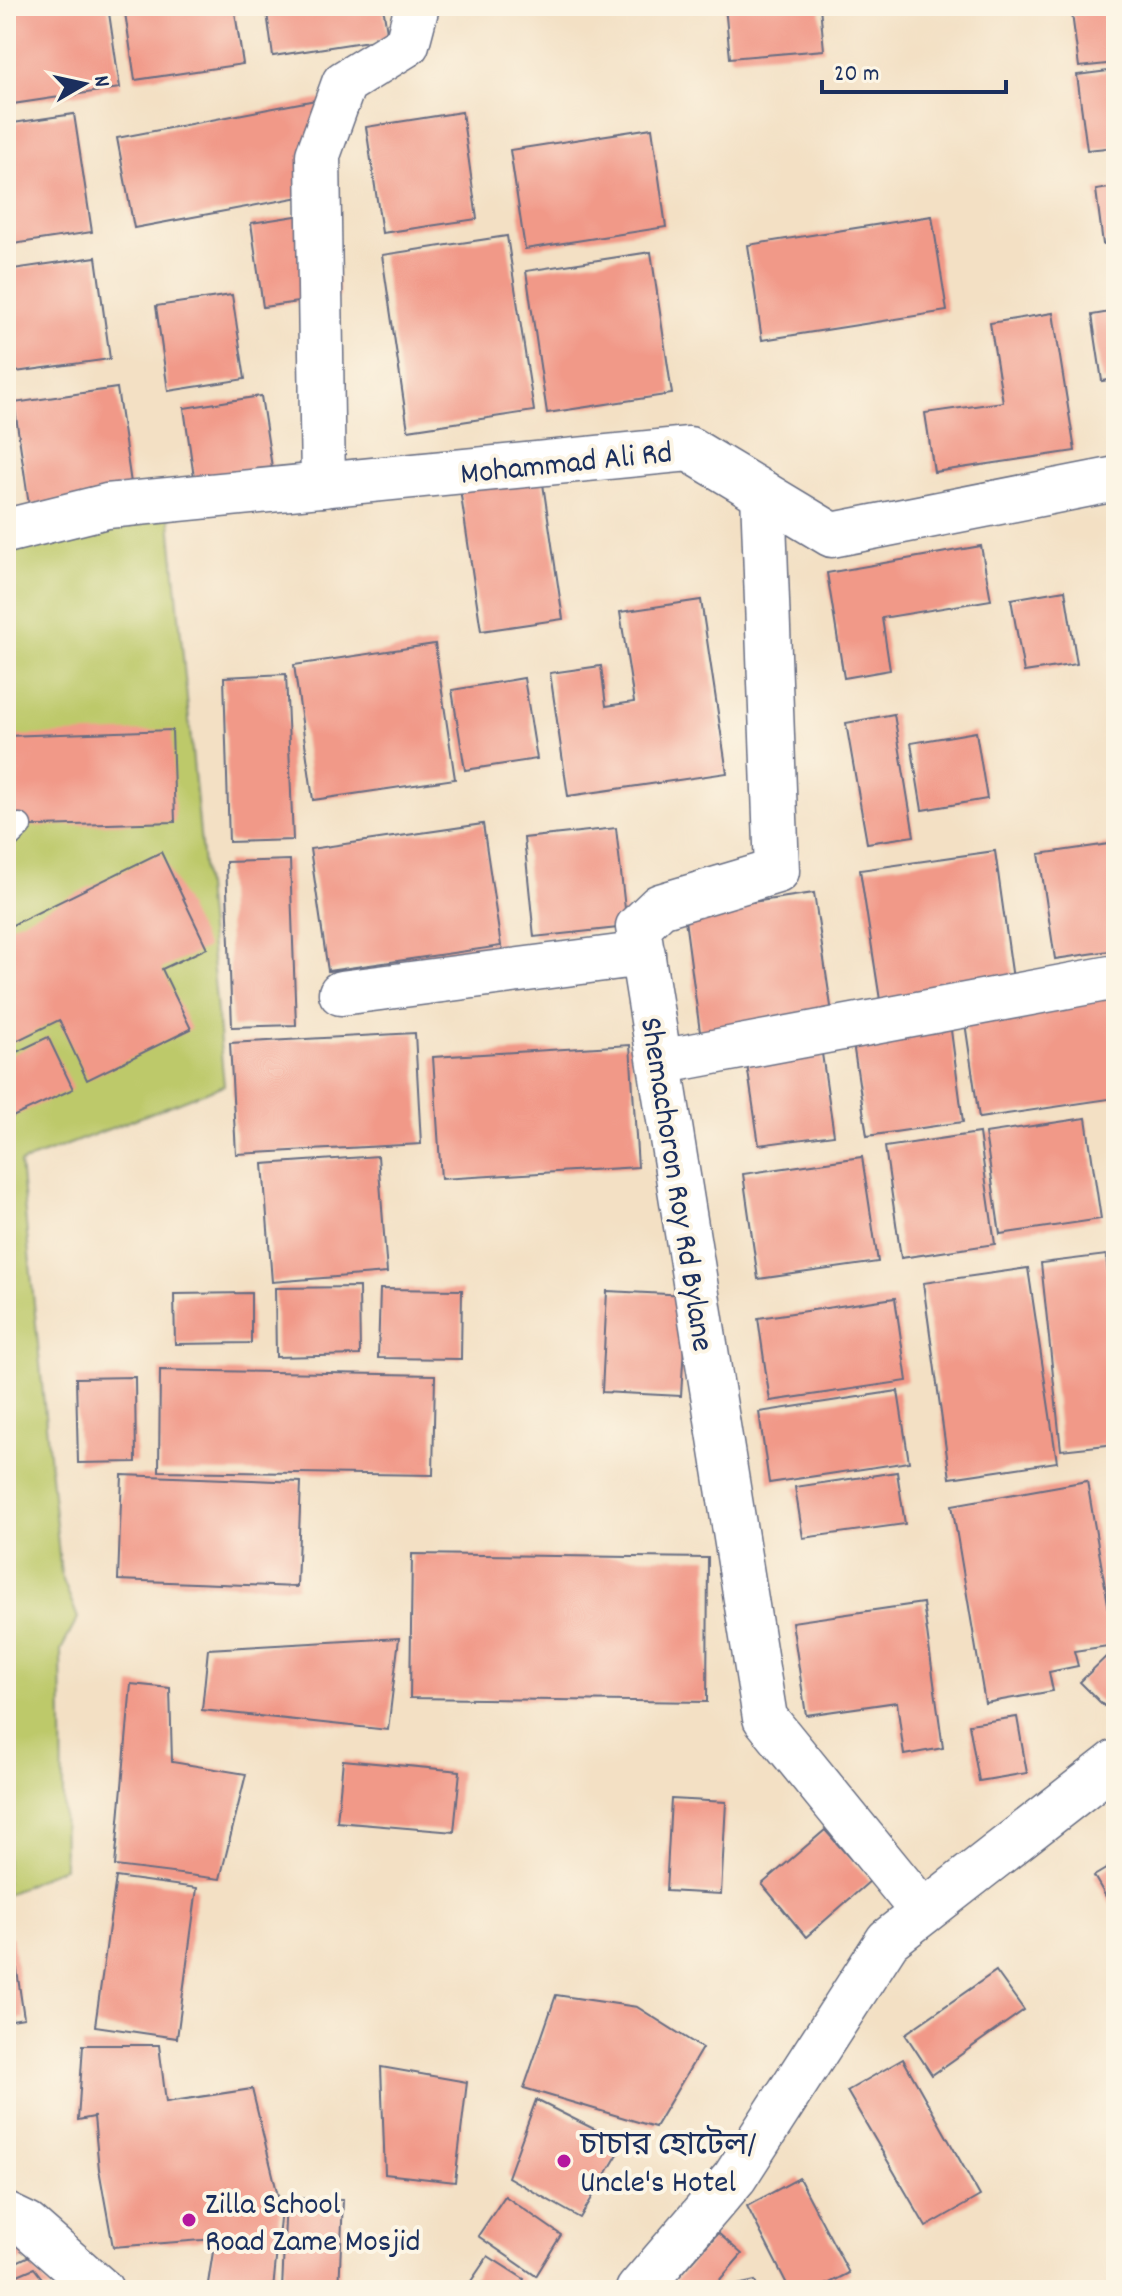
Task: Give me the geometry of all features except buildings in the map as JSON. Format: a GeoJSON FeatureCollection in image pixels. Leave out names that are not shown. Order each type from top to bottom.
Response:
{"type":"FeatureCollection","features":[{"type":"Feature","properties":{"kind":"street"},"geometry":{"type":"LineString","coordinates":[[323,485],[318,155],[344,83],[407,44],[417,6]]}},
{"type":"Feature","properties":{"kind":"street","name":"Mohammad Ali Rd"},"geometry":{"type":"LineString","coordinates":[[6,531],[107,506],[689,449],[832,535],[1116,479]]}},
{"type":"Feature","properties":{"kind":"street","name":"Shemachoron Roy Rd Bylane"},"geometry":{"type":"LineString","coordinates":[[763,493],[777,871],[660,906],[638,927],[765,1718],[923,1912]]}},
{"type":"Feature","properties":{"kind":"street"},"geometry":{"type":"LineString","coordinates":[[341,993],[643,954]]}},
{"type":"Feature","properties":{"kind":"street"},"geometry":{"type":"LineString","coordinates":[[660,1062],[1116,977]]}},
{"type":"Feature","properties":{"kind":"street"},"geometry":{"type":"LineString","coordinates":[[638,2290],[735,2177],[888,1940],[1116,1762]]}},
{"type":"Feature","properties":{"kind":"street"},"geometry":{"type":"LineString","coordinates":[[6,2215],[27,2225],[101,2290]]}},
{"type":"Feature","properties":{"kind":"green space"},"geometry":{"type":"Polygon","coordinates":[[[168,500],[224,1085],[20,1163],[61,1575],[78,1618],[61,1650],[64,1867],[6,1895],[6,544],[168,500]]]}},
{"type":"Feature","properties":{"kind":"place","name":"চাচার হোটেল/ Uncle's Hotel"},"geometry":{"type":"Point","coordinates":[564,2161]}},
{"type":"Feature","properties":{"kind":"place","name":"Zilla School Road Zame Mosjid"},"geometry":{"type":"Point","coordinates":[189,2220]}}]}
